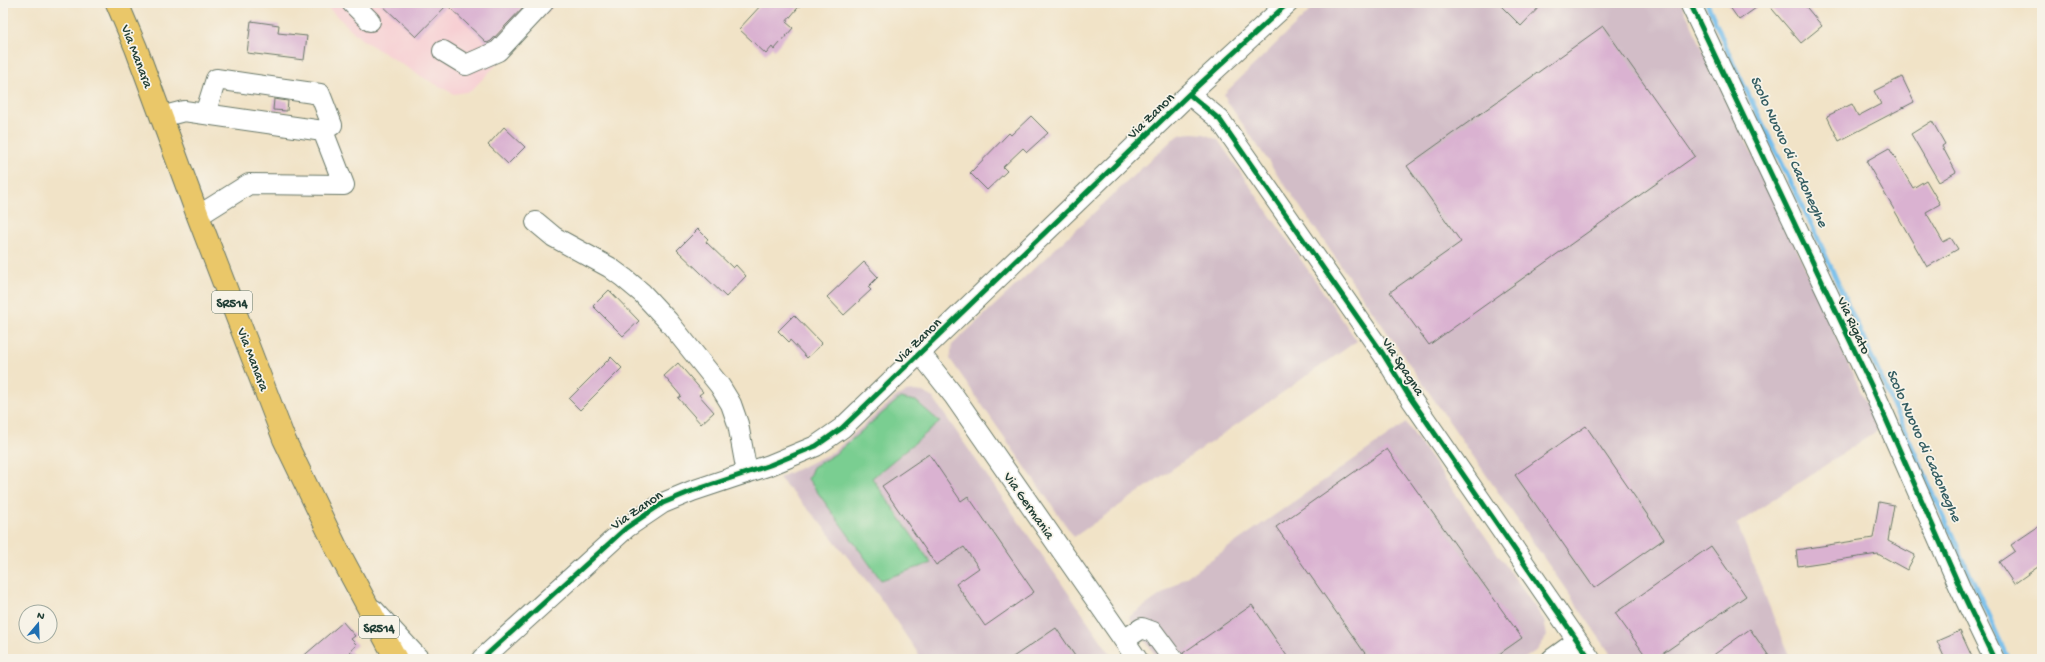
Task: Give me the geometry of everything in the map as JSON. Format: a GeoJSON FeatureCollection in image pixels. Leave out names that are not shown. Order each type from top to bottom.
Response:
{"type":"FeatureCollection","features":[{"type":"Feature","properties":{"kind":"main road","name":"Via Manara"},"geometry":{"type":"LineString","coordinates":[[117,3],[136,48],[198,216],[284,439],[313,501],[361,596],[396,659]]}},
{"type":"Feature","properties":{"kind":"street"},"geometry":{"type":"LineString","coordinates":[[352,3],[370,22]]}},
{"type":"Feature","properties":{"kind":"street"},"geometry":{"type":"LineString","coordinates":[[443,51],[466,65],[498,51],[543,3]]}},
{"type":"Feature","properties":{"kind":"street","name":"Via Zanon"},"geometry":{"type":"LineString","coordinates":[[482,659],[595,555],[640,518],[663,503],[692,491],[747,473],[816,446],[842,428],[1189,94],[1288,3]]}},
{"type":"Feature","properties":{"kind":"street","name":"Via Rigato"},"geometry":{"type":"LineString","coordinates":[[1690,3],[1871,385],[1961,590],[1994,659]]}},
{"type":"Feature","properties":{"kind":"street"},"geometry":{"type":"LineString","coordinates":[[161,117],[184,111],[204,114],[323,131],[332,125],[320,94],[216,79],[204,114]]}},
{"type":"Feature","properties":{"kind":"street","name":"Via Spagna"},"geometry":{"type":"LineString","coordinates":[[1189,94],[1220,120],[1383,354],[1407,393],[1590,659]]}},
{"type":"Feature","properties":{"kind":"street"},"geometry":{"type":"LineString","coordinates":[[198,216],[249,184],[344,185],[323,131]]}},
{"type":"Feature","properties":{"kind":"street"},"geometry":{"type":"LineString","coordinates":[[536,222],[554,237],[609,267],[624,278],[642,293],[668,321],[720,386],[732,404],[738,424],[747,473]]}},
{"type":"Feature","properties":{"kind":"street","name":"Via Germania"},"geometry":{"type":"LineString","coordinates":[[920,353],[958,403],[1137,659]]}},
{"type":"Feature","properties":{"kind":"street"},"geometry":{"type":"LineString","coordinates":[[361,596],[418,659]]}},
{"type":"Feature","properties":{"kind":"street","name":"Via Zanon"},"geometry":{"type":"LineString","coordinates":[[472,659],[518,626]]}},
{"type":"Feature","properties":{"kind":"street"},"geometry":{"type":"LineString","coordinates":[[1124,640],[1142,628],[1153,632],[1173,659]]}},
{"type":"Feature","properties":{"kind":"street"},"geometry":{"type":"LineString","coordinates":[[1552,659],[1577,641]]}},
{"type":"Feature","properties":{"kind":"shaded area"},"geometry":{"type":"Polygon","coordinates":[[[323,3],[556,3],[471,91],[454,94],[424,78],[361,39],[323,3]]]}},
{"type":"Feature","properties":{"kind":"shaded area"},"geometry":{"type":"Polygon","coordinates":[[[1318,3],[1681,3],[1787,227],[1878,430],[1737,524],[1790,659],[1614,659],[1228,103],[1224,94],[1318,3]]]}},
{"type":"Feature","properties":{"kind":"shaded area"},"geometry":{"type":"Polygon","coordinates":[[[1182,134],[1204,134],[1218,140],[1357,341],[1074,537],[950,359],[952,345],[1173,139],[1182,134]]]}},
{"type":"Feature","properties":{"kind":"shaded area"},"geometry":{"type":"Polygon","coordinates":[[[906,392],[923,392],[933,398],[1114,659],[922,659],[878,595],[817,519],[779,478],[833,452],[897,396],[906,392]]]}},
{"type":"Feature","properties":{"kind":"shaded area"},"geometry":{"type":"Polygon","coordinates":[[[1406,423],[1544,620],[1547,636],[1538,649],[1524,659],[1158,659],[1129,617],[1406,423]]]}},
{"type":"Feature","properties":{"kind":"green space"},"geometry":{"type":"Polygon","coordinates":[[[900,398],[916,401],[940,422],[872,478],[931,563],[881,580],[808,479],[813,467],[835,454],[900,398]]]}},
{"type":"Feature","properties":{"kind":"building"},"geometry":{"type":"Polygon","coordinates":[[[380,3],[527,3],[491,41],[487,43],[447,5],[416,37],[380,3]]]}},
{"type":"Feature","properties":{"kind":"building"},"geometry":{"type":"Polygon","coordinates":[[[763,3],[802,3],[786,22],[793,28],[774,50],[772,47],[766,54],[739,29],[763,3]]]}},
{"type":"Feature","properties":{"kind":"building"},"geometry":{"type":"Polygon","coordinates":[[[1498,3],[1543,3],[1521,26],[1498,3]]]}},
{"type":"Feature","properties":{"kind":"building"},"geometry":{"type":"Polygon","coordinates":[[[1727,3],[1763,3],[1739,20],[1727,3]]]}},
{"type":"Feature","properties":{"kind":"building"},"geometry":{"type":"Polygon","coordinates":[[[1767,3],[1803,3],[1822,26],[1801,43],[1767,3]]]}},
{"type":"Feature","properties":{"kind":"building"},"geometry":{"type":"Polygon","coordinates":[[[251,21],[279,25],[278,33],[307,36],[304,60],[247,53],[251,21]]]}},
{"type":"Feature","properties":{"kind":"building"},"geometry":{"type":"Polygon","coordinates":[[[1603,26],[1695,156],[1429,345],[1390,292],[1461,242],[1407,166],[1603,26]]]}},
{"type":"Feature","properties":{"kind":"building"},"geometry":{"type":"Polygon","coordinates":[[[1902,77],[1914,102],[1839,141],[1827,116],[1852,104],[1858,116],[1881,104],[1874,91],[1902,77]]]}},
{"type":"Feature","properties":{"kind":"building"},"geometry":{"type":"Polygon","coordinates":[[[274,99],[288,101],[287,111],[273,110],[274,99]]]}},
{"type":"Feature","properties":{"kind":"building"},"geometry":{"type":"Polygon","coordinates":[[[1031,116],[1048,133],[1027,152],[1023,148],[1003,167],[1007,171],[987,190],[970,173],[1009,133],[1011,135],[1031,116]]]}},
{"type":"Feature","properties":{"kind":"building"},"geometry":{"type":"Polygon","coordinates":[[[1932,121],[1945,144],[1942,146],[1956,172],[1939,182],[1911,134],[1932,121]]]}},
{"type":"Feature","properties":{"kind":"building"},"geometry":{"type":"Polygon","coordinates":[[[504,127],[525,147],[508,164],[488,145],[504,127]]]}},
{"type":"Feature","properties":{"kind":"building"},"geometry":{"type":"Polygon","coordinates":[[[1889,148],[1913,188],[1926,180],[1940,204],[1926,212],[1943,242],[1951,238],[1958,249],[1927,267],[1866,161],[1889,148]]]}},
{"type":"Feature","properties":{"kind":"building"},"geometry":{"type":"Polygon","coordinates":[[[698,229],[708,239],[706,242],[733,268],[736,265],[746,276],[726,297],[677,250],[698,229]]]}},
{"type":"Feature","properties":{"kind":"building"},"geometry":{"type":"Polygon","coordinates":[[[864,262],[878,277],[868,287],[871,290],[844,315],[827,297],[864,262]]]}},
{"type":"Feature","properties":{"kind":"building"},"geometry":{"type":"Polygon","coordinates":[[[609,290],[639,321],[623,336],[593,306],[609,290]]]}},
{"type":"Feature","properties":{"kind":"building"},"geometry":{"type":"Polygon","coordinates":[[[794,315],[822,344],[807,358],[790,340],[789,342],[778,331],[794,315]]]}},
{"type":"Feature","properties":{"kind":"building"},"geometry":{"type":"Polygon","coordinates":[[[611,357],[622,368],[580,410],[569,399],[611,357]]]}},
{"type":"Feature","properties":{"kind":"building"},"geometry":{"type":"Polygon","coordinates":[[[678,363],[703,392],[699,395],[714,412],[701,424],[678,398],[681,396],[664,376],[678,363]]]}},
{"type":"Feature","properties":{"kind":"building"},"geometry":{"type":"Polygon","coordinates":[[[1586,426],[1664,539],[1594,588],[1515,475],[1586,426]]]}},
{"type":"Feature","properties":{"kind":"building"},"geometry":{"type":"Polygon","coordinates":[[[1387,449],[1522,638],[1492,659],[1369,659],[1276,527],[1387,449]]]}},
{"type":"Feature","properties":{"kind":"building"},"geometry":{"type":"Polygon","coordinates":[[[929,454],[961,501],[968,496],[1034,592],[985,626],[956,584],[979,568],[964,547],[936,565],[882,486],[929,454]]]}},
{"type":"Feature","properties":{"kind":"building"},"geometry":{"type":"Polygon","coordinates":[[[1879,502],[1894,505],[1888,541],[1915,555],[1907,570],[1878,554],[1798,566],[1796,550],[1873,538],[1879,502]]]}},
{"type":"Feature","properties":{"kind":"building"},"geometry":{"type":"Polygon","coordinates":[[[2042,524],[2042,564],[2014,584],[1999,562],[2015,551],[2011,545],[2042,524]]]}},
{"type":"Feature","properties":{"kind":"building"},"geometry":{"type":"Polygon","coordinates":[[[1711,546],[1746,596],[1655,659],[1648,659],[1615,613],[1711,546]]]}},
{"type":"Feature","properties":{"kind":"building"},"geometry":{"type":"Polygon","coordinates":[[[1252,605],[1289,659],[1184,659],[1183,653],[1252,605]]]}},
{"type":"Feature","properties":{"kind":"building"},"geometry":{"type":"Polygon","coordinates":[[[343,622],[355,636],[351,639],[357,645],[350,651],[357,659],[300,659],[343,622]]]}},
{"type":"Feature","properties":{"kind":"building"},"geometry":{"type":"Polygon","coordinates":[[[1056,628],[1077,659],[1010,659],[1056,628]]]}},
{"type":"Feature","properties":{"kind":"building"},"geometry":{"type":"Polygon","coordinates":[[[1750,629],[1771,659],[1708,659],[1726,646],[1750,629]]]}},
{"type":"Feature","properties":{"kind":"building"},"geometry":{"type":"Polygon","coordinates":[[[1960,631],[1973,659],[1945,659],[1937,641],[1960,631]]]}},
{"type":"Feature","properties":{"kind":"waterway","name":"Scolo Nuovo di Cadoneghe"},"geometry":{"type":"LineString","coordinates":[[1707,3],[1733,63],[1814,230],[2008,659]]}},
{"type":"Feature","properties":{"kind":"cycle path"},"geometry":{"type":"LineString","coordinates":[[482,659],[626,528],[663,503],[692,491],[770,465],[816,446],[842,428],[1189,94],[1288,3]]}},
{"type":"Feature","properties":{"kind":"cycle path"},"geometry":{"type":"LineString","coordinates":[[1690,3],[1871,385],[1961,590],[1994,659]]}},
{"type":"Feature","properties":{"kind":"cycle path"},"geometry":{"type":"LineString","coordinates":[[1189,94],[1220,120],[1383,354],[1407,393],[1590,659]]}}]}
